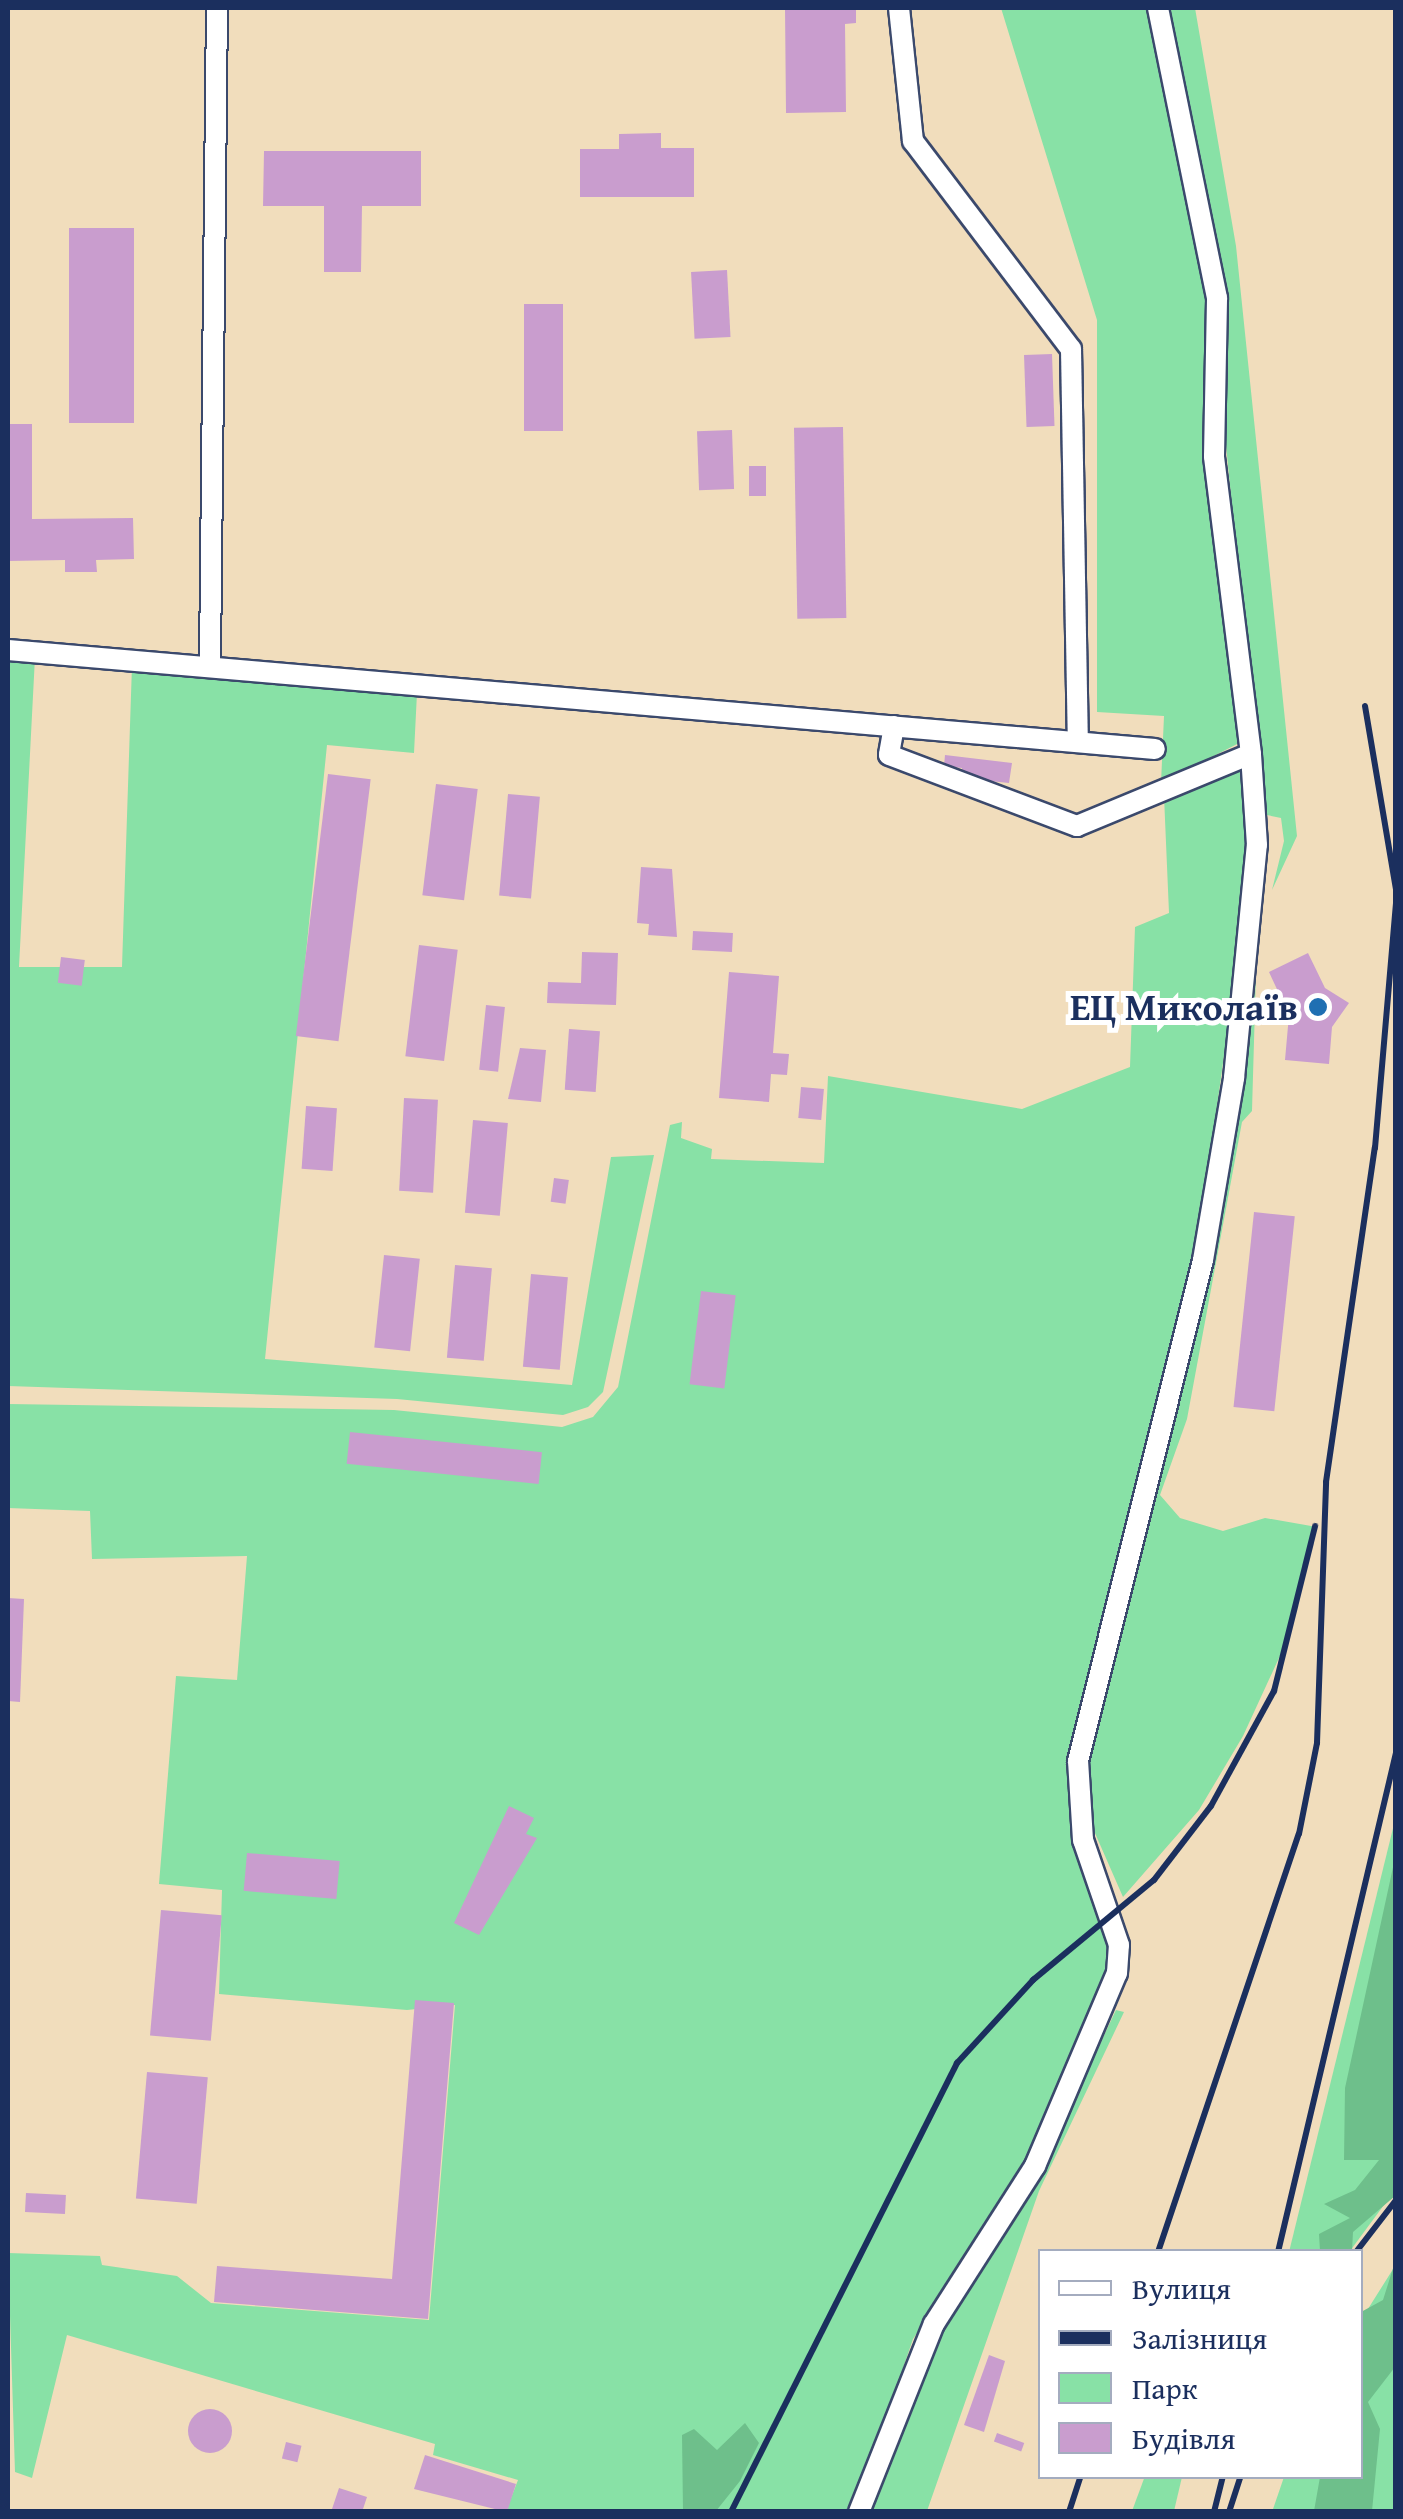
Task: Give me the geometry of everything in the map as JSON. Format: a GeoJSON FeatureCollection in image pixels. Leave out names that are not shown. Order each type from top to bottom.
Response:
{"type":"FeatureCollection","features":[{"type":"Feature","properties":{"kind":"street"},"geometry":{"type":"LineString","coordinates":[[210,661],[217,8]]}},
{"type":"Feature","properties":{"kind":"street"},"geometry":{"type":"LineString","coordinates":[[898,8],[913,141],[1071,349],[1078,741]]}},
{"type":"Feature","properties":{"kind":"street"},"geometry":{"type":"LineString","coordinates":[[860,2512],[934,2324],[1035,2166],[1117,1973],[1119,1945],[1084,1840],[1078,1760],[1202,1260],[1231,1096],[1257,845],[1251,754],[1214,456],[1217,298],[1158,8]]}},
{"type":"Feature","properties":{"kind":"street"},"geometry":{"type":"LineString","coordinates":[[8,650],[210,661],[1155,749]]}},
{"type":"Feature","properties":{"kind":"street"},"geometry":{"type":"LineString","coordinates":[[894,726],[889,756],[1077,826],[1251,754]]}},
{"type":"Feature","properties":{"kind":"green space"},"geometry":{"type":"Polygon","coordinates":[[[1001,8],[1151,8],[1211,298],[1205,428],[1243,741],[1161,783],[1164,716],[1097,712],[1097,320],[1001,8]]]}},
{"type":"Feature","properties":{"kind":"green space"},"geometry":{"type":"Polygon","coordinates":[[[1164,8],[1195,8],[1236,246],[1297,836],[1272,890],[1284,841],[1281,818],[1262,814],[1219,373],[1164,8]]]}},
{"type":"Feature","properties":{"kind":"green space"},"geometry":{"type":"Polygon","coordinates":[[[8,640],[28,644],[35,657],[19,967],[122,967],[132,665],[417,693],[414,753],[327,745],[265,1359],[572,1385],[611,1157],[654,1155],[603,1392],[588,1407],[563,1415],[397,1399],[8,1386],[8,640]]]}},
{"type":"Feature","properties":{"kind":"green space"},"geometry":{"type":"Polygon","coordinates":[[[1242,765],[1253,845],[1196,1259],[1073,1761],[1119,1942],[1049,2136],[913,2339],[854,2511],[506,2511],[518,2480],[433,2455],[435,2444],[67,2335],[32,2478],[15,2472],[8,2253],[100,2256],[102,2265],[177,2276],[211,2303],[429,2320],[455,2005],[407,2010],[219,1994],[222,1890],[159,1884],[176,1676],[237,1680],[247,1556],[92,1559],[90,1511],[8,1508],[8,1404],[394,1410],[562,1427],[593,1417],[618,1387],[670,1125],[682,1122],[681,1138],[712,1149],[711,1159],[824,1163],[828,1076],[1022,1109],[1130,1067],[1135,927],[1169,913],[1164,796],[1242,765]]]}},
{"type":"Feature","properties":{"kind":"green space"},"geometry":{"type":"Polygon","coordinates":[[[1258,903],[1252,1111],[1242,1122],[1187,1419],[1160,1495],[1180,1518],[1223,1531],[1265,1518],[1317,1527],[1284,1647],[1243,1736],[1199,1810],[1123,1897],[1091,1824],[1088,1762],[1206,1260],[1258,903]]]}},
{"type":"Feature","properties":{"kind":"green space"},"geometry":{"type":"Polygon","coordinates":[[[1395,1820],[1395,2190],[1351,2249],[1290,2249],[1395,1820]]]}},
{"type":"Feature","properties":{"kind":"green space"},"geometry":{"type":"Polygon","coordinates":[[[1395,1858],[1395,2196],[1353,2232],[1352,2249],[1320,2249],[1319,2234],[1350,2218],[1324,2204],[1355,2190],[1379,2160],[1344,2160],[1345,2088],[1395,1858]]]}},
{"type":"Feature","properties":{"kind":"green space"},"geometry":{"type":"Polygon","coordinates":[[[1116,2010],[1124,2012],[1039,2191],[927,2511],[866,2512],[924,2344],[1055,2139],[1116,2010]]]}},
{"type":"Feature","properties":{"kind":"green space"},"geometry":{"type":"Polygon","coordinates":[[[1395,2262],[1395,2367],[1368,2402],[1380,2429],[1372,2511],[1314,2511],[1320,2479],[1363,2479],[1363,2311],[1383,2300],[1395,2262]]]}},
{"type":"Feature","properties":{"kind":"green space"},"geometry":{"type":"Polygon","coordinates":[[[1395,2266],[1395,2511],[1272,2512],[1283,2479],[1363,2479],[1363,2317],[1395,2266]]]}},
{"type":"Feature","properties":{"kind":"green space"},"geometry":{"type":"Polygon","coordinates":[[[745,2423],[759,2443],[740,2481],[716,2511],[683,2511],[682,2435],[694,2429],[717,2450],[745,2423]]]}},
{"type":"Feature","properties":{"kind":"green space"},"geometry":{"type":"Polygon","coordinates":[[[1144,2479],[1182,2479],[1174,2511],[1132,2511],[1144,2479]]]}},
{"type":"Feature","properties":{"kind":"building"},"geometry":{"type":"Polygon","coordinates":[[[785,8],[856,8],[856,23],[845,24],[846,112],[786,113],[785,8]]]}},
{"type":"Feature","properties":{"kind":"building"},"geometry":{"type":"Polygon","coordinates":[[[661,133],[661,148],[694,148],[694,197],[580,197],[580,149],[619,149],[619,134],[661,133]]]}},
{"type":"Feature","properties":{"kind":"building"},"geometry":{"type":"Polygon","coordinates":[[[264,151],[421,151],[421,206],[362,206],[361,272],[324,272],[324,206],[263,206],[264,151]]]}},
{"type":"Feature","properties":{"kind":"building"},"geometry":{"type":"Polygon","coordinates":[[[69,228],[134,228],[134,423],[69,423],[69,228]]]}},
{"type":"Feature","properties":{"kind":"building"},"geometry":{"type":"Polygon","coordinates":[[[727,270],[731,337],[695,339],[691,272],[727,270]]]}},
{"type":"Feature","properties":{"kind":"building"},"geometry":{"type":"Polygon","coordinates":[[[524,304],[563,304],[563,431],[524,431],[524,304]]]}},
{"type":"Feature","properties":{"kind":"building"},"geometry":{"type":"Polygon","coordinates":[[[1052,354],[1055,426],[1027,427],[1024,355],[1052,354]]]}},
{"type":"Feature","properties":{"kind":"building"},"geometry":{"type":"Polygon","coordinates":[[[8,424],[32,424],[32,519],[133,518],[134,559],[96,560],[97,572],[65,572],[65,560],[8,561],[8,424]]]}},
{"type":"Feature","properties":{"kind":"building"},"geometry":{"type":"Polygon","coordinates":[[[843,427],[846,618],[797,619],[794,428],[843,427]]]}},
{"type":"Feature","properties":{"kind":"building"},"geometry":{"type":"Polygon","coordinates":[[[732,430],[734,489],[699,490],[697,431],[732,430]]]}},
{"type":"Feature","properties":{"kind":"building"},"geometry":{"type":"Polygon","coordinates":[[[749,466],[766,466],[766,496],[749,496],[749,466]]]}},
{"type":"Feature","properties":{"kind":"building"},"geometry":{"type":"Polygon","coordinates":[[[945,755],[1012,763],[1009,783],[961,778],[962,768],[944,766],[945,755]]]}},
{"type":"Feature","properties":{"kind":"building"},"geometry":{"type":"Polygon","coordinates":[[[328,774],[371,779],[339,1041],[296,1036],[328,774]]]}},
{"type":"Feature","properties":{"kind":"building"},"geometry":{"type":"Polygon","coordinates":[[[436,784],[478,789],[464,900],[422,895],[436,784]]]}},
{"type":"Feature","properties":{"kind":"building"},"geometry":{"type":"Polygon","coordinates":[[[508,794],[540,797],[531,898],[499,896],[508,794]]]}},
{"type":"Feature","properties":{"kind":"building"},"geometry":{"type":"Polygon","coordinates":[[[641,867],[672,869],[677,937],[648,935],[649,924],[637,923],[641,867]]]}},
{"type":"Feature","properties":{"kind":"building"},"geometry":{"type":"Polygon","coordinates":[[[693,931],[733,933],[732,952],[692,950],[693,931]]]}},
{"type":"Feature","properties":{"kind":"building"},"geometry":{"type":"Polygon","coordinates":[[[419,945],[458,950],[444,1061],[405,1056],[419,945]]]}},
{"type":"Feature","properties":{"kind":"building"},"geometry":{"type":"Polygon","coordinates":[[[582,952],[618,953],[616,1005],[547,1003],[548,982],[581,983],[582,952]]]}},
{"type":"Feature","properties":{"kind":"building","name":"ЕЦ Миколаїв"},"geometry":{"type":"Polygon","coordinates":[[[1308,953],[1325,988],[1349,1003],[1332,1027],[1329,1064],[1285,1060],[1289,1015],[1269,972],[1308,953]]]}},
{"type":"Feature","properties":{"kind":"building"},"geometry":{"type":"Polygon","coordinates":[[[61,957],[85,960],[82,986],[58,983],[61,957]]]}},
{"type":"Feature","properties":{"kind":"building"},"geometry":{"type":"Polygon","coordinates":[[[729,972],[779,976],[773,1053],[789,1054],[787,1075],[771,1074],[769,1102],[719,1098],[729,972]]]}},
{"type":"Feature","properties":{"kind":"building"},"geometry":{"type":"Polygon","coordinates":[[[486,1005],[505,1007],[498,1072],[479,1070],[486,1005]]]}},
{"type":"Feature","properties":{"kind":"building"},"geometry":{"type":"Polygon","coordinates":[[[569,1029],[600,1031],[596,1092],[565,1090],[569,1029]]]}},
{"type":"Feature","properties":{"kind":"building"},"geometry":{"type":"Polygon","coordinates":[[[520,1048],[546,1050],[541,1102],[508,1099],[520,1048]]]}},
{"type":"Feature","properties":{"kind":"building"},"geometry":{"type":"Polygon","coordinates":[[[801,1087],[824,1089],[821,1120],[798,1118],[801,1087]]]}},
{"type":"Feature","properties":{"kind":"building"},"geometry":{"type":"Polygon","coordinates":[[[404,1098],[438,1100],[433,1193],[399,1191],[404,1098]]]}},
{"type":"Feature","properties":{"kind":"building"},"geometry":{"type":"Polygon","coordinates":[[[306,1106],[337,1108],[333,1171],[302,1169],[306,1106]]]}},
{"type":"Feature","properties":{"kind":"building"},"geometry":{"type":"Polygon","coordinates":[[[473,1120],[508,1123],[500,1216],[465,1213],[473,1120]]]}},
{"type":"Feature","properties":{"kind":"building"},"geometry":{"type":"Polygon","coordinates":[[[554,1178],[569,1180],[566,1204],[551,1202],[554,1178]]]}},
{"type":"Feature","properties":{"kind":"building"},"geometry":{"type":"Polygon","coordinates":[[[1254,1212],[1295,1216],[1274,1411],[1234,1407],[1254,1212]]]}},
{"type":"Feature","properties":{"kind":"building"},"geometry":{"type":"Polygon","coordinates":[[[384,1255],[420,1259],[410,1351],[374,1347],[384,1255]]]}},
{"type":"Feature","properties":{"kind":"building"},"geometry":{"type":"Polygon","coordinates":[[[455,1265],[492,1268],[484,1361],[447,1358],[455,1265]]]}},
{"type":"Feature","properties":{"kind":"building"},"geometry":{"type":"Polygon","coordinates":[[[531,1274],[568,1277],[560,1370],[523,1367],[531,1274]]]}},
{"type":"Feature","properties":{"kind":"building"},"geometry":{"type":"Polygon","coordinates":[[[701,1291],[736,1295],[724,1389],[690,1384],[701,1291]]]}},
{"type":"Feature","properties":{"kind":"building"},"geometry":{"type":"Polygon","coordinates":[[[350,1432],[542,1452],[539,1484],[347,1464],[350,1432]]]}},
{"type":"Feature","properties":{"kind":"building"},"geometry":{"type":"Polygon","coordinates":[[[8,1598],[24,1599],[20,1702],[8,1701],[8,1598]]]}},
{"type":"Feature","properties":{"kind":"building"},"geometry":{"type":"Polygon","coordinates":[[[509,1806],[534,1818],[526,1834],[537,1838],[479,1935],[454,1923],[509,1806]]]}},
{"type":"Feature","properties":{"kind":"building"},"geometry":{"type":"Polygon","coordinates":[[[247,1853],[340,1861],[336,1899],[244,1891],[247,1853]]]}},
{"type":"Feature","properties":{"kind":"building"},"geometry":{"type":"Polygon","coordinates":[[[161,1910],[222,1915],[211,2041],[150,2036],[161,1910]]]}},
{"type":"Feature","properties":{"kind":"building"},"geometry":{"type":"Polygon","coordinates":[[[415,2000],[454,2003],[428,2319],[214,2302],[217,2266],[392,2279],[415,2000]]]}},
{"type":"Feature","properties":{"kind":"building"},"geometry":{"type":"Polygon","coordinates":[[[147,2072],[208,2077],[197,2204],[136,2199],[147,2072]]]}},
{"type":"Feature","properties":{"kind":"building"},"geometry":{"type":"Polygon","coordinates":[[[26,2193],[66,2195],[65,2214],[25,2212],[26,2193]]]}},
{"type":"Feature","properties":{"kind":"building"},"geometry":{"type":"Polygon","coordinates":[[[989,2355],[1005,2361],[984,2432],[964,2425],[989,2355]]]}},
{"type":"Feature","properties":{"kind":"building"},"geometry":{"type":"Polygon","coordinates":[[[210,2409],[226,2415],[232,2431],[226,2447],[210,2453],[194,2447],[188,2431],[194,2415],[210,2409]]]}},
{"type":"Feature","properties":{"kind":"building"},"geometry":{"type":"Polygon","coordinates":[[[997,2433],[1024,2443],[1021,2451],[994,2441],[997,2433]]]}},
{"type":"Feature","properties":{"kind":"building"},"geometry":{"type":"Polygon","coordinates":[[[286,2442],[302,2446],[297,2462],[282,2458],[286,2442]]]}},
{"type":"Feature","properties":{"kind":"building"},"geometry":{"type":"Polygon","coordinates":[[[425,2455],[516,2484],[507,2512],[414,2489],[425,2455]]]}},
{"type":"Feature","properties":{"kind":"building"},"geometry":{"type":"Polygon","coordinates":[[[339,2488],[367,2497],[362,2512],[331,2512],[339,2488]]]}},
{"type":"Feature","properties":{"kind":"railway"},"geometry":{"type":"LineString","coordinates":[[1365,706],[1396,889]]}},
{"type":"Feature","properties":{"kind":"railway"},"geometry":{"type":"LineString","coordinates":[[1159,2249],[1299,1834],[1317,1743],[1326,1482],[1375,1148],[1396,903]]}},
{"type":"Feature","properties":{"kind":"railway"},"geometry":{"type":"LineString","coordinates":[[731,2512],[957,2063],[1033,1980],[1154,1880],[1211,1806],[1274,1691],[1315,1526]]}},
{"type":"Feature","properties":{"kind":"railway"},"geometry":{"type":"LineString","coordinates":[[1279,2249],[1396,1753]]}},
{"type":"Feature","properties":{"kind":"railway"},"geometry":{"type":"LineString","coordinates":[[1358,2249],[1396,2200]]}},
{"type":"Feature","properties":{"kind":"railway"},"geometry":{"type":"LineString","coordinates":[[1069,2512],[1080,2479]]}},
{"type":"Feature","properties":{"kind":"railway"},"geometry":{"type":"LineString","coordinates":[[1214,2512],[1222,2479]]}},
{"type":"Feature","properties":{"kind":"railway"},"geometry":{"type":"LineString","coordinates":[[1229,2512],[1240,2479]]}},
{"type":"Feature","properties":{"kind":"place","name":"ЕЦ Миколаїв"},"geometry":{"type":"Point","coordinates":[1318,1007]}}]}
